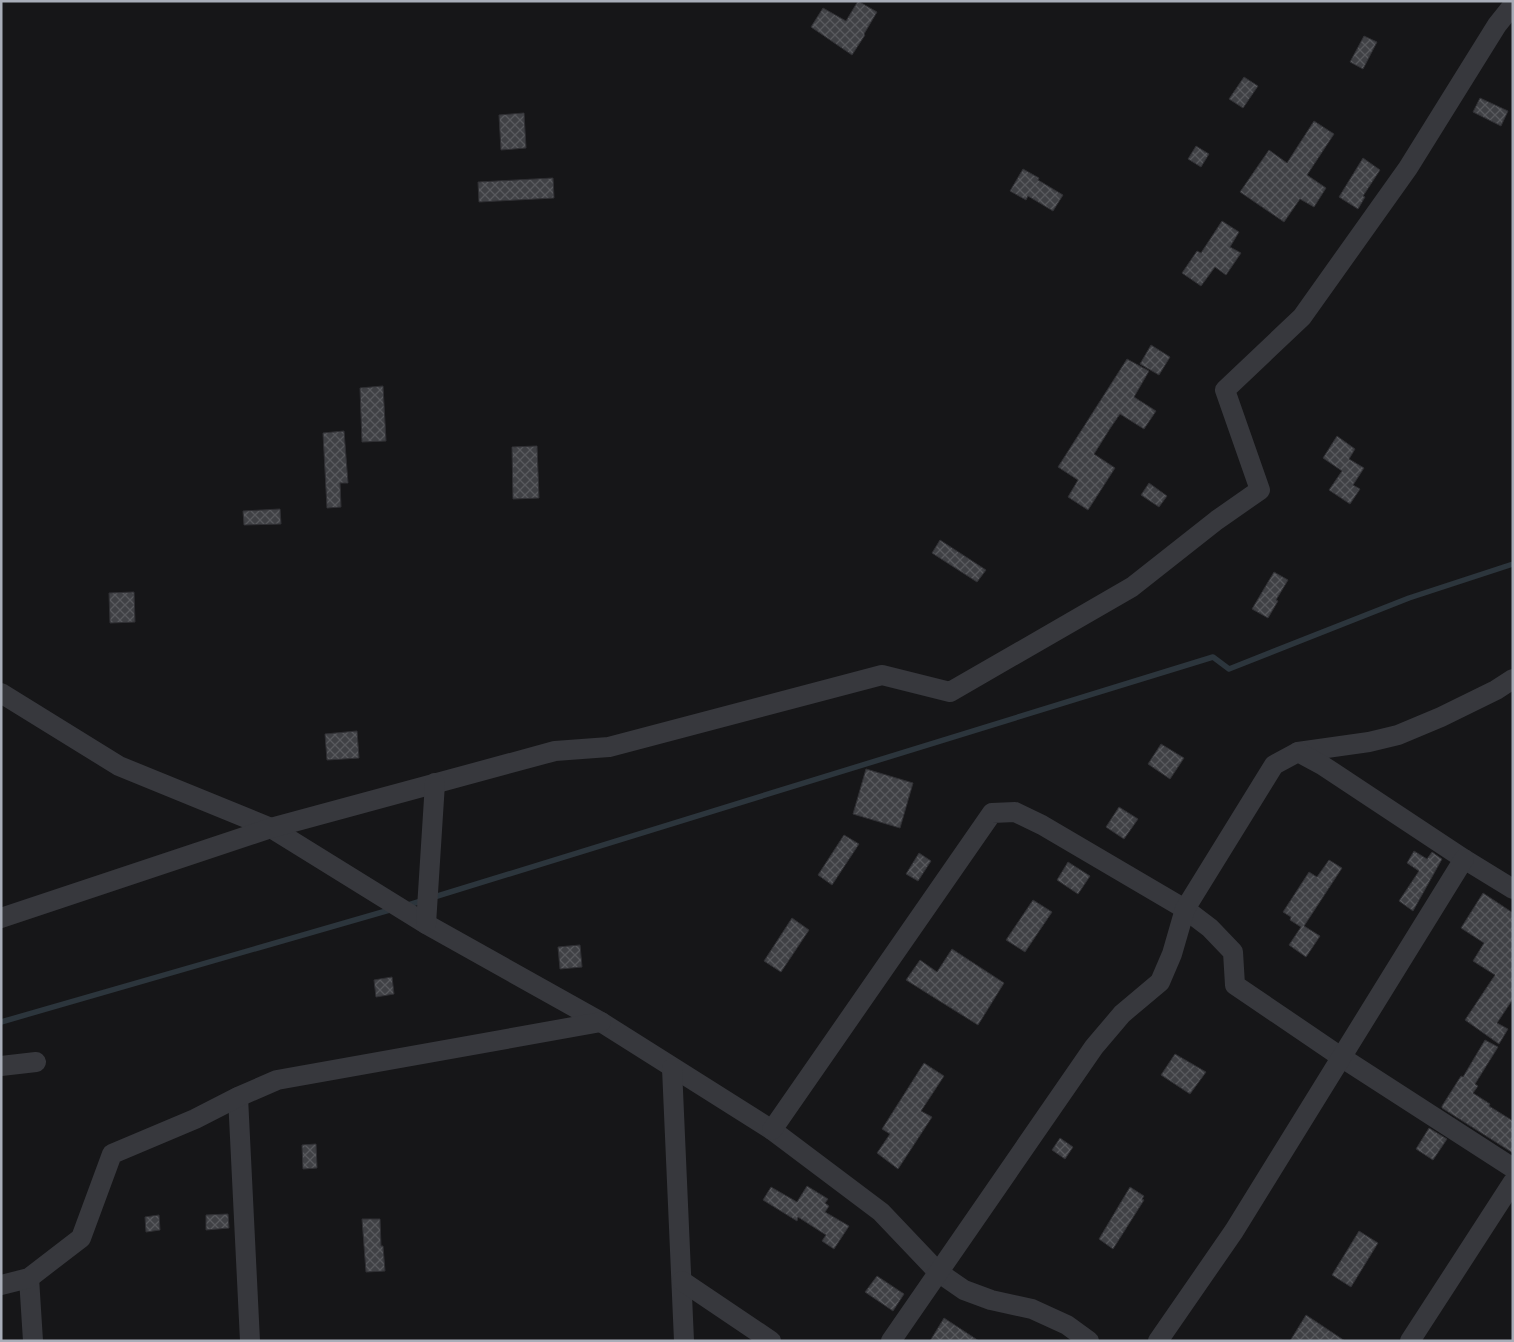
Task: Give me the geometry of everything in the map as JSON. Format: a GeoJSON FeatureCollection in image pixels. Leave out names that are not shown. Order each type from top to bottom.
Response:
{"type":"FeatureCollection","features":[{"type":"Feature","properties":{"kind":"street"},"geometry":{"type":"LineString","coordinates":[[1,918],[271,828],[555,751],[610,747],[882,676],[950,692],[1132,587],[1217,520],[1260,490],[1225,390],[1302,317],[1408,168],[1497,25],[1513,5]]}},
{"type":"Feature","properties":{"kind":"street"},"geometry":{"type":"LineString","coordinates":[[891,1341],[1094,1047],[1122,1014],[1160,982],[1172,954],[1185,909],[1274,765],[1298,752],[1369,742],[1398,735],[1496,690],[1513,679]]}},
{"type":"Feature","properties":{"kind":"street"},"geometry":{"type":"LineString","coordinates":[[1,693],[119,766],[271,828],[426,924],[601,1022],[772,1130],[881,1212],[938,1272],[964,1290],[991,1300],[1032,1309],[1067,1325],[1089,1341]]}},
{"type":"Feature","properties":{"kind":"street"},"geometry":{"type":"LineString","coordinates":[[1298,752],[1322,765],[1464,859],[1513,889]]}},
{"type":"Feature","properties":{"kind":"street"},"geometry":{"type":"LineString","coordinates":[[426,924],[436,783]]}},
{"type":"Feature","properties":{"kind":"street"},"geometry":{"type":"LineString","coordinates":[[772,1130],[992,813],[1015,812],[1042,825],[1185,909],[1210,928],[1233,952],[1235,985],[1341,1057],[1513,1168]]}},
{"type":"Feature","properties":{"kind":"street"},"geometry":{"type":"LineString","coordinates":[[1158,1341],[1234,1231],[1464,859]]}},
{"type":"Feature","properties":{"kind":"street"},"geometry":{"type":"LineString","coordinates":[[1,1285],[29,1278],[81,1238],[112,1154],[195,1120],[238,1097],[277,1080],[601,1022]]}},
{"type":"Feature","properties":{"kind":"street"},"geometry":{"type":"LineString","coordinates":[[1,1066],[36,1062]]}},
{"type":"Feature","properties":{"kind":"street"},"geometry":{"type":"LineString","coordinates":[[672,1068],[684,1341]]}},
{"type":"Feature","properties":{"kind":"street"},"geometry":{"type":"LineString","coordinates":[[238,1097],[250,1341]]}},
{"type":"Feature","properties":{"kind":"street"},"geometry":{"type":"LineString","coordinates":[[1410,1341],[1513,1182]]}},
{"type":"Feature","properties":{"kind":"street"},"geometry":{"type":"LineString","coordinates":[[29,1278],[34,1341]]}},
{"type":"Feature","properties":{"kind":"street"},"geometry":{"type":"LineString","coordinates":[[682,1281],[771,1341]]}},
{"type":"Feature","properties":{"kind":"building"},"geometry":{"type":"Polygon","coordinates":[[[858,1],[877,12],[852,55],[811,27],[823,8],[846,21],[858,1]]]}},
{"type":"Feature","properties":{"kind":"building"},"geometry":{"type":"Polygon","coordinates":[[[1364,36],[1377,42],[1363,69],[1350,62],[1364,36]]]}},
{"type":"Feature","properties":{"kind":"building"},"geometry":{"type":"Polygon","coordinates":[[[1244,77],[1258,86],[1243,108],[1229,99],[1244,77]]]}},
{"type":"Feature","properties":{"kind":"building"},"geometry":{"type":"Polygon","coordinates":[[[1480,98],[1508,111],[1501,126],[1473,112],[1480,98]]]}},
{"type":"Feature","properties":{"kind":"building"},"geometry":{"type":"Polygon","coordinates":[[[524,113],[526,148],[501,150],[499,115],[524,113]]]}},
{"type":"Feature","properties":{"kind":"building"},"geometry":{"type":"Polygon","coordinates":[[[1314,121],[1334,134],[1307,175],[1326,188],[1314,207],[1300,199],[1284,222],[1240,192],[1269,150],[1287,163],[1314,121]]]}},
{"type":"Feature","properties":{"kind":"building"},"geometry":{"type":"Polygon","coordinates":[[[1196,146],[1209,154],[1201,167],[1188,159],[1196,146]]]}},
{"type":"Feature","properties":{"kind":"building"},"geometry":{"type":"Polygon","coordinates":[[[1363,158],[1380,170],[1363,196],[1365,197],[1358,209],[1339,197],[1363,158]]]}},
{"type":"Feature","properties":{"kind":"building"},"geometry":{"type":"Polygon","coordinates":[[[1023,169],[1063,195],[1053,211],[1028,196],[1026,200],[1010,191],[1023,169]]]}},
{"type":"Feature","properties":{"kind":"building"},"geometry":{"type":"Polygon","coordinates":[[[553,178],[554,198],[479,202],[478,182],[553,178]]]}},
{"type":"Feature","properties":{"kind":"building"},"geometry":{"type":"Polygon","coordinates":[[[1222,221],[1239,232],[1230,247],[1241,253],[1226,275],[1215,267],[1201,286],[1182,273],[1197,251],[1201,253],[1222,221]]]}},
{"type":"Feature","properties":{"kind":"building"},"geometry":{"type":"Polygon","coordinates":[[[1151,345],[1170,357],[1159,375],[1140,364],[1151,345]]]}},
{"type":"Feature","properties":{"kind":"building"},"geometry":{"type":"Polygon","coordinates":[[[1127,359],[1149,371],[1134,397],[1156,411],[1144,429],[1120,414],[1111,427],[1094,454],[1115,468],[1088,510],[1068,497],[1078,480],[1058,467],[1127,359]]]}},
{"type":"Feature","properties":{"kind":"building"},"geometry":{"type":"Polygon","coordinates":[[[383,386],[386,441],[362,442],[360,388],[383,386]]]}},
{"type":"Feature","properties":{"kind":"building"},"geometry":{"type":"Polygon","coordinates":[[[344,431],[348,483],[340,483],[341,507],[327,508],[323,433],[344,431]]]}},
{"type":"Feature","properties":{"kind":"building"},"geometry":{"type":"Polygon","coordinates":[[[1337,436],[1355,449],[1349,459],[1364,468],[1353,485],[1360,489],[1350,504],[1329,490],[1342,471],[1323,458],[1337,436]]]}},
{"type":"Feature","properties":{"kind":"building"},"geometry":{"type":"Polygon","coordinates":[[[537,446],[539,498],[513,499],[512,447],[537,446]]]}},
{"type":"Feature","properties":{"kind":"building"},"geometry":{"type":"Polygon","coordinates":[[[1149,483],[1167,496],[1159,507],[1141,495],[1149,483]]]}},
{"type":"Feature","properties":{"kind":"building"},"geometry":{"type":"Polygon","coordinates":[[[280,509],[281,524],[244,525],[243,511],[280,509]]]}},
{"type":"Feature","properties":{"kind":"building"},"geometry":{"type":"Polygon","coordinates":[[[940,540],[986,570],[977,582],[932,553],[940,540]]]}},
{"type":"Feature","properties":{"kind":"building"},"geometry":{"type":"Polygon","coordinates":[[[1274,572],[1288,580],[1268,618],[1252,609],[1274,572]]]}},
{"type":"Feature","properties":{"kind":"building"},"geometry":{"type":"Polygon","coordinates":[[[134,592],[135,622],[110,623],[109,593],[134,592]]]}},
{"type":"Feature","properties":{"kind":"building"},"geometry":{"type":"Polygon","coordinates":[[[357,731],[359,758],[327,760],[325,734],[357,731]]]}},
{"type":"Feature","properties":{"kind":"building"},"geometry":{"type":"Polygon","coordinates":[[[1161,744],[1184,758],[1170,779],[1148,764],[1161,744]]]}},
{"type":"Feature","properties":{"kind":"building"},"geometry":{"type":"Polygon","coordinates":[[[866,769],[913,783],[900,828],[853,814],[866,769]]]}},
{"type":"Feature","properties":{"kind":"building"},"geometry":{"type":"Polygon","coordinates":[[[1119,807],[1138,819],[1124,839],[1106,827],[1119,807]]]}},
{"type":"Feature","properties":{"kind":"building"},"geometry":{"type":"Polygon","coordinates":[[[844,835],[859,844],[832,885],[818,875],[844,835]]]}},
{"type":"Feature","properties":{"kind":"building"},"geometry":{"type":"Polygon","coordinates":[[[1414,851],[1427,859],[1432,852],[1442,859],[1413,911],[1399,901],[1419,871],[1407,863],[1414,851]]]}},
{"type":"Feature","properties":{"kind":"building"},"geometry":{"type":"Polygon","coordinates":[[[919,853],[931,861],[918,881],[906,874],[919,853]]]}},
{"type":"Feature","properties":{"kind":"building"},"geometry":{"type":"Polygon","coordinates":[[[1329,860],[1342,868],[1304,926],[1320,936],[1306,957],[1289,945],[1301,927],[1290,920],[1291,917],[1283,912],[1309,872],[1317,877],[1329,860]]]}},
{"type":"Feature","properties":{"kind":"building"},"geometry":{"type":"Polygon","coordinates":[[[1068,862],[1090,876],[1078,894],[1057,880],[1068,862]]]}},
{"type":"Feature","properties":{"kind":"building"},"geometry":{"type":"Polygon","coordinates":[[[1483,893],[1513,913],[1513,999],[1497,1023],[1508,1029],[1499,1044],[1465,1020],[1495,975],[1473,961],[1484,943],[1461,928],[1483,893]]]}},
{"type":"Feature","properties":{"kind":"building"},"geometry":{"type":"Polygon","coordinates":[[[1033,900],[1052,912],[1025,952],[1006,940],[1033,900]]]}},
{"type":"Feature","properties":{"kind":"building"},"geometry":{"type":"Polygon","coordinates":[[[792,918],[809,930],[781,972],[764,961],[792,918]]]}},
{"type":"Feature","properties":{"kind":"building"},"geometry":{"type":"Polygon","coordinates":[[[580,945],[582,967],[560,969],[558,947],[580,945]]]}},
{"type":"Feature","properties":{"kind":"building"},"geometry":{"type":"Polygon","coordinates":[[[952,949],[1004,983],[978,1025],[906,980],[920,960],[937,972],[952,949]]]}},
{"type":"Feature","properties":{"kind":"building"},"geometry":{"type":"Polygon","coordinates":[[[392,977],[394,994],[376,997],[374,980],[392,977]]]}},
{"type":"Feature","properties":{"kind":"building"},"geometry":{"type":"Polygon","coordinates":[[[1485,1040],[1498,1047],[1475,1084],[1478,1086],[1473,1093],[1513,1121],[1513,1153],[1442,1108],[1485,1040]]]}},
{"type":"Feature","properties":{"kind":"building"},"geometry":{"type":"Polygon","coordinates":[[[1175,1054],[1206,1072],[1190,1094],[1161,1075],[1175,1054]]]}},
{"type":"Feature","properties":{"kind":"building"},"geometry":{"type":"Polygon","coordinates":[[[924,1063],[944,1076],[921,1111],[932,1117],[898,1169],[877,1153],[890,1134],[882,1129],[924,1063]]]}},
{"type":"Feature","properties":{"kind":"building"},"geometry":{"type":"Polygon","coordinates":[[[1429,1128],[1447,1139],[1433,1160],[1416,1149],[1429,1128]]]}},
{"type":"Feature","properties":{"kind":"building"},"geometry":{"type":"Polygon","coordinates":[[[1060,1138],[1073,1147],[1065,1159],[1052,1150],[1060,1138]]]}},
{"type":"Feature","properties":{"kind":"building"},"geometry":{"type":"Polygon","coordinates":[[[316,1144],[317,1168],[303,1169],[302,1145],[316,1144]]]}},
{"type":"Feature","properties":{"kind":"building"},"geometry":{"type":"Polygon","coordinates":[[[807,1186],[828,1199],[825,1203],[829,1206],[825,1212],[849,1226],[834,1249],[822,1241],[826,1235],[798,1217],[797,1221],[763,1200],[771,1187],[797,1202],[807,1186]]]}},
{"type":"Feature","properties":{"kind":"building"},"geometry":{"type":"Polygon","coordinates":[[[1130,1187],[1144,1196],[1142,1199],[1144,1200],[1113,1249],[1099,1239],[1130,1187]]]}},
{"type":"Feature","properties":{"kind":"building"},"geometry":{"type":"Polygon","coordinates":[[[228,1214],[229,1228],[206,1230],[206,1215],[228,1214]]]}},
{"type":"Feature","properties":{"kind":"building"},"geometry":{"type":"Polygon","coordinates":[[[159,1215],[160,1230],[146,1232],[145,1217],[159,1215]]]}},
{"type":"Feature","properties":{"kind":"building"},"geometry":{"type":"Polygon","coordinates":[[[362,1219],[380,1219],[381,1246],[383,1246],[385,1271],[366,1272],[362,1219]]]}},
{"type":"Feature","properties":{"kind":"building"},"geometry":{"type":"Polygon","coordinates":[[[1359,1231],[1378,1243],[1351,1287],[1332,1275],[1359,1231]]]}},
{"type":"Feature","properties":{"kind":"building"},"geometry":{"type":"Polygon","coordinates":[[[877,1276],[904,1294],[893,1311],[865,1292],[877,1276]]]}},
{"type":"Feature","properties":{"kind":"building"},"geometry":{"type":"Polygon","coordinates":[[[1306,1315],[1345,1341],[1290,1341],[1306,1315]]]}},
{"type":"Feature","properties":{"kind":"building"},"geometry":{"type":"Polygon","coordinates":[[[944,1318],[979,1341],[930,1341],[944,1318]]]}},
{"type":"Feature","properties":{"kind":"waterway"},"geometry":{"type":"LineString","coordinates":[[405,906],[1213,657],[1229,669],[1409,598],[1513,564]]}},
{"type":"Feature","properties":{"kind":"waterway"},"geometry":{"type":"LineString","coordinates":[[1,1022],[393,909]]}}]}
